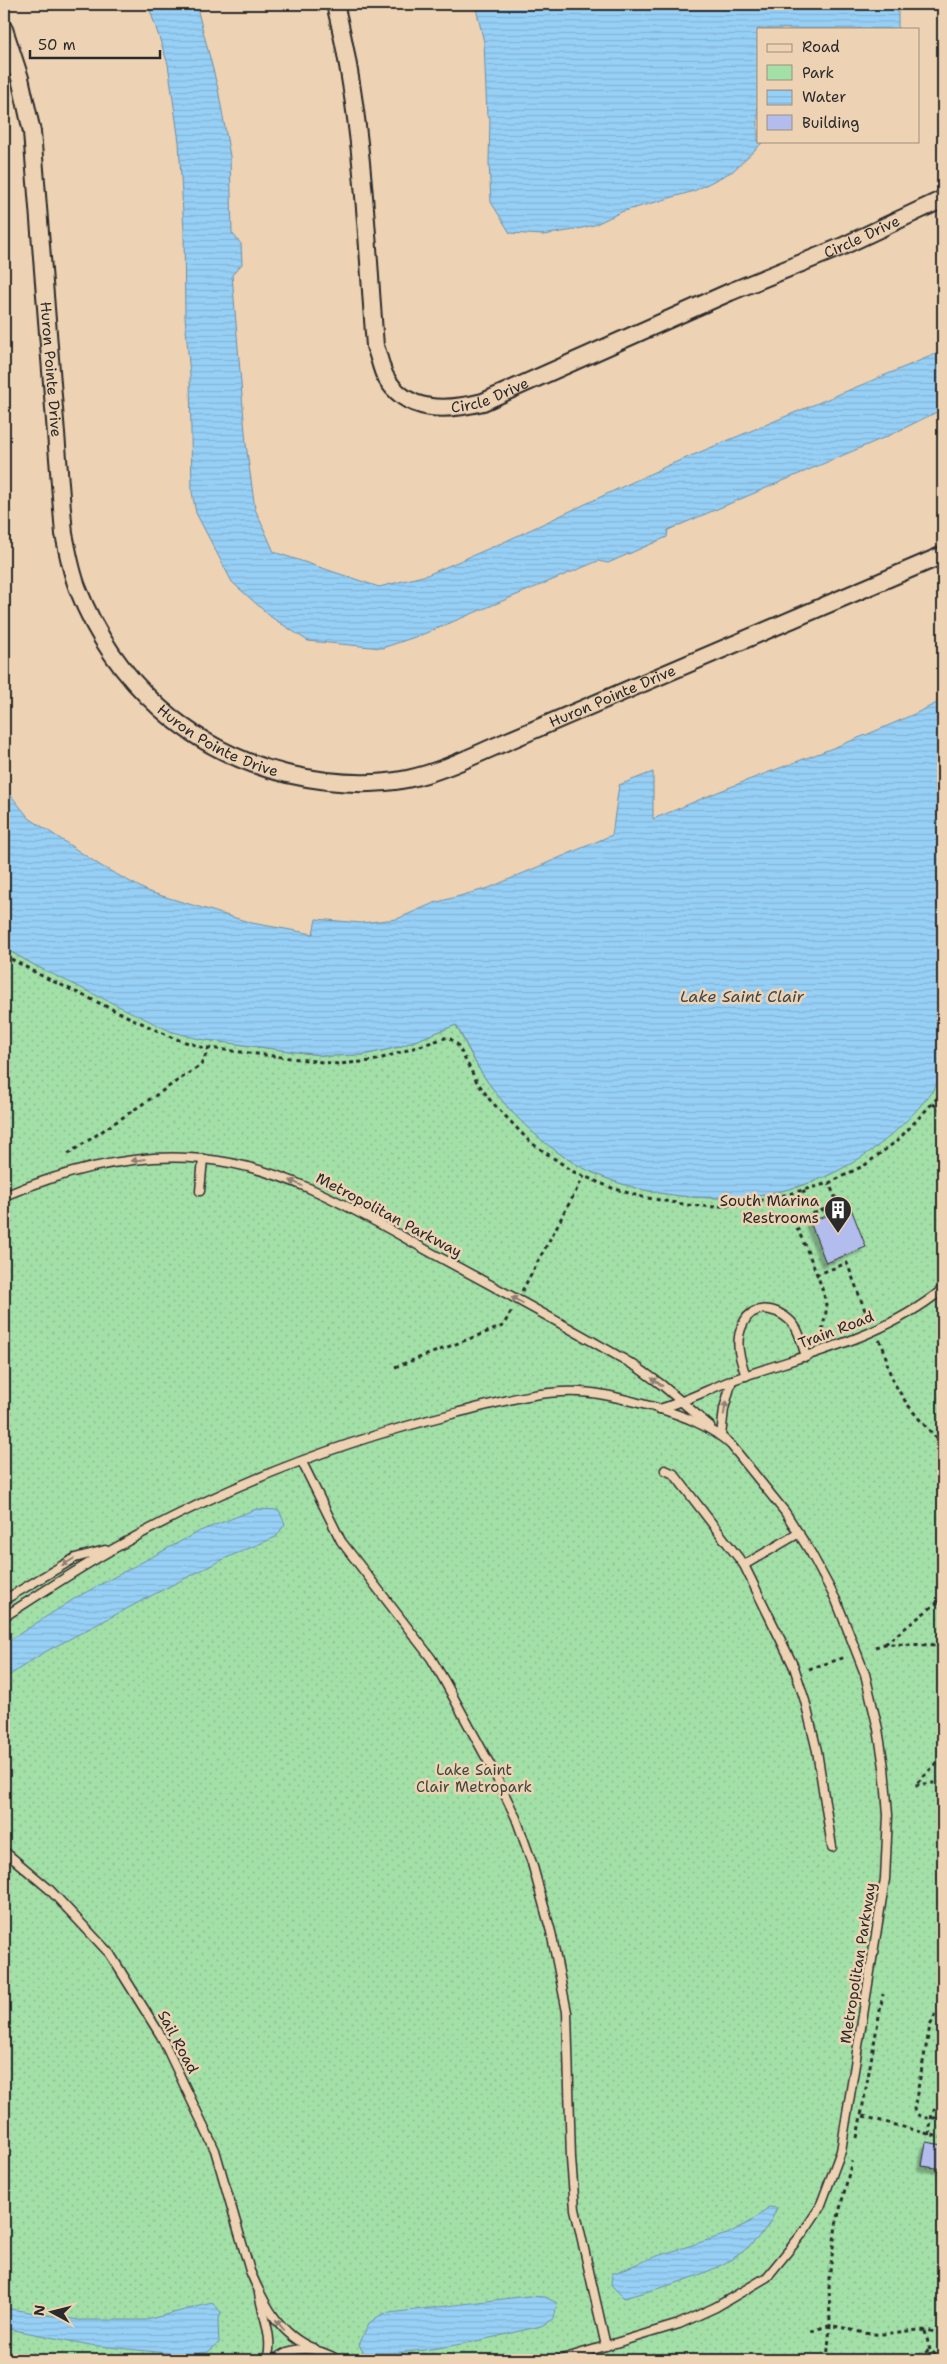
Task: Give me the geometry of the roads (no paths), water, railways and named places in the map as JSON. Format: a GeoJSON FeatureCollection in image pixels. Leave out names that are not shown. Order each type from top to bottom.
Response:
{"type":"FeatureCollection","features":[{"type":"Feature","properties":{"kind":"street","name":"Circle Drive"},"geometry":{"type":"LineString","coordinates":[[335,4],[345,43],[355,112],[376,346],[385,376],[401,396],[418,405],[437,409],[458,408],[483,402],[730,292],[840,247],[943,199]]}},
{"type":"Feature","properties":{"kind":"street","name":"Huron Pointe Drive"},"geometry":{"type":"LineString","coordinates":[[4,29],[20,78],[32,132],[64,534],[77,588],[99,633],[116,660],[140,690],[162,712],[218,750],[267,769],[308,779],[338,783],[372,784],[407,779],[442,769],[943,555]]}},
{"type":"Feature","properties":{"kind":"lane","name":"Metropolitan Parkway"},"geometry":{"type":"LineString","coordinates":[[4,1196],[52,1177],[107,1164],[161,1158],[203,1159],[252,1167],[292,1180],[569,1328],[638,1367],[681,1401],[731,1445],[799,1533],[836,1600],[860,1660],[878,1729],[888,1815],[885,1879],[841,2151],[820,2207],[802,2234],[767,2277],[716,2307],[679,2324],[559,2360]]}},
{"type":"Feature","properties":{"kind":"lane"},"geometry":{"type":"LineString","coordinates":[[200,1191],[203,1159]]}},
{"type":"Feature","properties":{"kind":"lane","name":"Train Road"},"geometry":{"type":"LineString","coordinates":[[659,1409],[732,1380],[828,1350],[874,1332],[927,1302],[943,1289]]}},
{"type":"Feature","properties":{"kind":"lane"},"geometry":{"type":"LineString","coordinates":[[746,1376],[738,1355],[739,1338],[743,1322],[755,1311],[775,1310],[789,1319],[799,1334],[806,1357]]}},
{"type":"Feature","properties":{"kind":"lane"},"geometry":{"type":"LineString","coordinates":[[4,1617],[114,1548],[184,1511],[302,1462],[432,1418],[512,1399],[547,1393],[581,1392],[627,1400],[659,1409],[697,1423],[721,1436],[724,1409],[732,1380]]}},
{"type":"Feature","properties":{"kind":"lane"},"geometry":{"type":"LineString","coordinates":[[302,1462],[341,1540],[431,1658],[444,1680],[494,1772],[516,1818],[532,1863],[551,1932],[567,2012],[571,2159],[576,2209],[606,2346]]}},
{"type":"Feature","properties":{"kind":"lane"},"geometry":{"type":"LineString","coordinates":[[665,1470],[674,1474],[744,1565],[779,1635],[805,1701],[822,1774],[832,1847]]}},
{"type":"Feature","properties":{"kind":"lane"},"geometry":{"type":"LineString","coordinates":[[744,1565],[799,1533]]}},
{"type":"Feature","properties":{"kind":"lane"},"geometry":{"type":"LineString","coordinates":[[4,1600],[75,1558],[114,1548]]}},
{"type":"Feature","properties":{"kind":"lane","name":"Sail Road"},"geometry":{"type":"LineString","coordinates":[[4,1851],[48,1889],[110,1954],[161,2036],[215,2150],[250,2271],[258,2289]]}},
{"type":"Feature","properties":{"kind":"lane"},"geometry":{"type":"LineString","coordinates":[[258,2289],[284,2330],[298,2342],[338,2360]]}},
{"type":"Feature","properties":{"kind":"lane"},"geometry":{"type":"LineString","coordinates":[[258,2289],[269,2344],[267,2360]]}},
{"type":"Feature","properties":{"kind":"lane"},"geometry":{"type":"LineString","coordinates":[[274,2360],[288,2352],[300,2349],[315,2349]]}},
{"type":"Feature","properties":{"kind":"water"},"geometry":{"type":"Polygon","coordinates":[[[148,4],[196,4],[218,89],[230,156],[232,233],[241,244],[242,264],[232,275],[246,444],[255,509],[274,552],[379,587],[427,575],[504,542],[669,465],[943,351],[943,409],[888,436],[668,530],[667,537],[608,563],[598,561],[421,635],[382,648],[308,641],[271,617],[232,582],[196,513],[192,492],[190,376],[185,316],[184,231],[179,142],[168,64],[148,4]]]}},
{"type":"Feature","properties":{"kind":"water"},"geometry":{"type":"Polygon","coordinates":[[[475,4],[898,4],[898,28],[757,28],[757,142],[763,142],[733,171],[694,191],[621,212],[594,225],[543,235],[510,233],[491,202],[489,162],[490,117],[487,116],[484,42],[475,4]]]}},
{"type":"Feature","properties":{"kind":"water","name":"Lake Saint Clair"},"geometry":{"type":"Polygon","coordinates":[[[943,700],[943,1075],[916,1111],[883,1142],[845,1167],[803,1185],[742,1197],[709,1198],[643,1190],[582,1168],[546,1143],[506,1105],[481,1072],[456,1025],[399,1047],[363,1055],[327,1056],[199,1039],[170,1031],[38,967],[4,948],[4,783],[8,792],[29,818],[101,866],[149,892],[252,923],[313,934],[316,919],[361,923],[397,919],[434,903],[489,888],[612,835],[619,785],[653,772],[653,819],[867,734],[943,700]]]}},
{"type":"Feature","properties":{"kind":"water"},"geometry":{"type":"Polygon","coordinates":[[[256,1509],[279,1510],[285,1524],[276,1537],[226,1558],[168,1587],[43,1653],[4,1679],[4,1644],[77,1597],[200,1531],[256,1509]]]}},
{"type":"Feature","properties":{"kind":"water"},"geometry":{"type":"Polygon","coordinates":[[[769,2207],[777,2208],[766,2228],[751,2245],[733,2259],[712,2270],[668,2286],[624,2298],[611,2285],[612,2274],[654,2257],[727,2234],[750,2222],[769,2207]]]}},
{"type":"Feature","properties":{"kind":"water"},"geometry":{"type":"Polygon","coordinates":[[[527,2296],[545,2297],[557,2303],[554,2319],[541,2326],[453,2346],[409,2352],[364,2353],[359,2345],[369,2323],[382,2314],[527,2296]]]}},
{"type":"Feature","properties":{"kind":"water"},"geometry":{"type":"Polygon","coordinates":[[[212,2303],[221,2312],[218,2323],[219,2343],[208,2352],[185,2355],[90,2345],[4,2328],[4,2308],[79,2320],[146,2320],[212,2303]]]}},
{"type":"Feature","properties":{"kind":"place","name":"South Marina Restrooms"},"geometry":{"type":"Point","coordinates":[838,1234]}},
{"type":"Feature","properties":{"kind":"park label","name":"Lake Saint Clair Metropark"},"geometry":{"type":"Point","coordinates":[474,1778]}}]}
